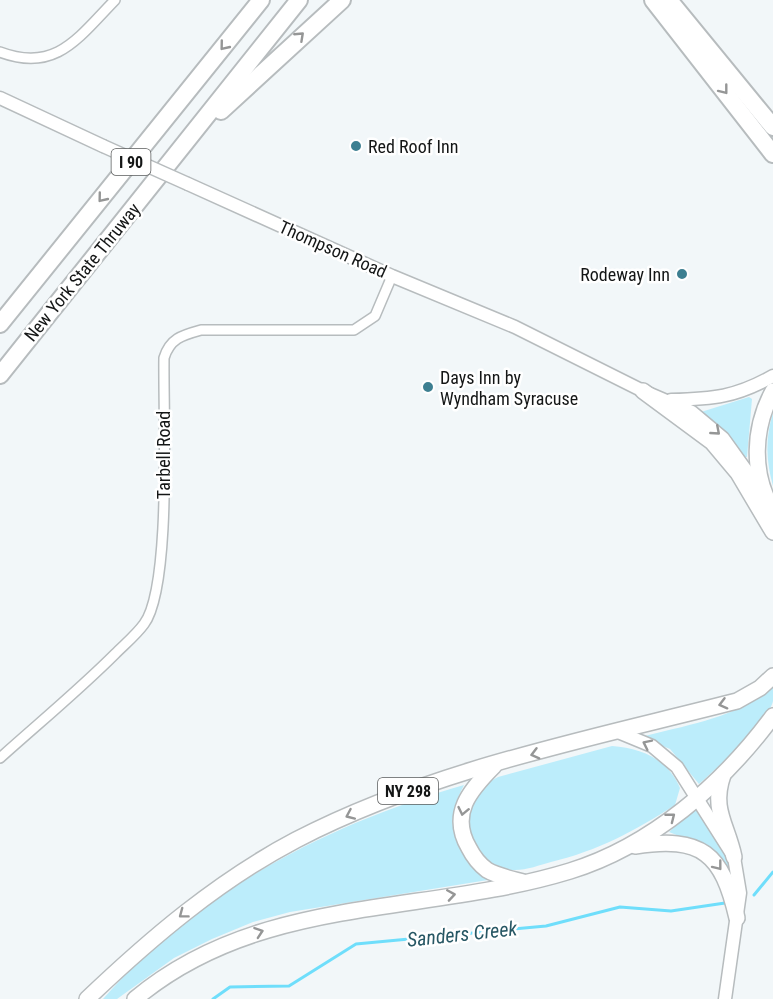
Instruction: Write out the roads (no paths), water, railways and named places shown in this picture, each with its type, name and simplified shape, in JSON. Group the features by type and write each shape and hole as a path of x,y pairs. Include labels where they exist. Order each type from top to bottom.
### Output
{"highway":[{"name":"New York State Thruway","path":"0,324 261,0"},
{"name":"New York State Thruway","path":"0,375 299,0"},
{"path":"181,148 342,0"},
{"path":"646,0 694,40"},
{"path":"653,0 694,40 773,127"},
{"path":"669,0 773,154"},
{"path":"675,0 694,40"}],"main road":[{"path":"643,391 699,431 718,449 738,473 773,532"},
{"path":"773,391 763,412 757,444 763,494 773,510"},
{"name":"NY 298","path":"87,999 154,937 213,892 295,841 413,789 496,764 737,701 760,688 773,675"},
{"path":"135,999 165,975 203,953 276,926 524,882 570,871 626,847 640,840 723,775 773,717"},
{"path":"496,764 471,789 463,804 460,817 463,838 474,858 488,870 524,882"},
{"path":"723,775 717,792 717,804 730,837 734,857"},
{"path":"626,847 657,842 681,843 692,845 711,857 722,869 729,884 737,918"},
{"path":"95,999 121,966"}],"street":[{"path":"0,52 18,59 32,60 53,56 115,0"},
{"name":"Thompson Road","path":"0,98 392,276 515,327 643,391 692,412 723,438 763,494"},
{"name":"Tarbell Road","path":"0,758 104,666 145,623 155,603 162,539 164,358 170,344 177,337 201,330 354,330 375,316 392,276"},
{"name":"Thompson Road","path":"667,400 708,400 735,395 773,376"},
{"path":"618,732 652,746 677,767 734,857 740,893 725,999"}],"waterway":[{"name":"Sanders Creek","path":"754,895 773,872"},
{"name":"Sanders Creek","path":"213,999 230,987 289,986 356,944 546,926 620,907 671,911 725,903"}],"place":[{"name":"Red Roof Inn","path":"356,146"},
{"name":"Rodeway Inn","path":"682,274"},
{"name":"Days Inn by Wyndham Syracuse","path":"428,387"}]}
